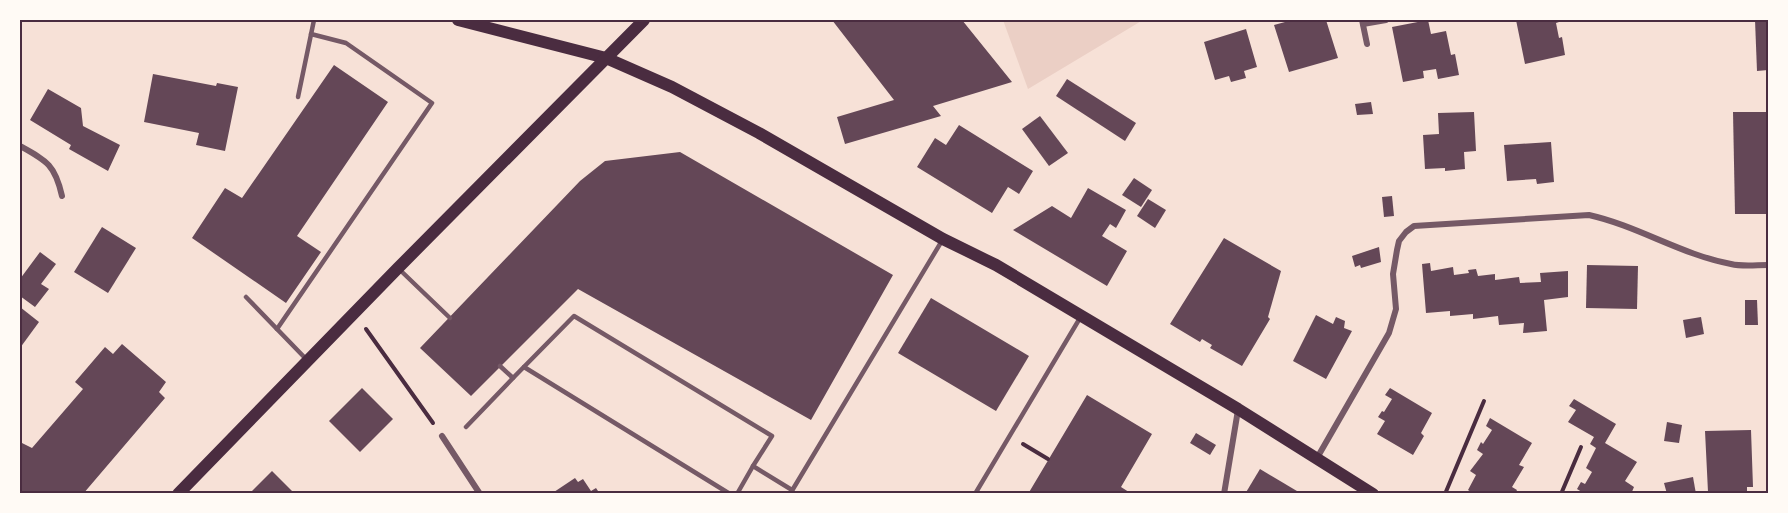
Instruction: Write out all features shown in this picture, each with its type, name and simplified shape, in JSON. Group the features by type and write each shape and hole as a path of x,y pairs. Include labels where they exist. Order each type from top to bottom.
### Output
{"main road":[{"path":"458,20 606,58 651,76 943,239 996,265 1238,409 1373,494"},
{"path":"178,494 644,20"}],"street":[{"path":"1367,44 1362,22 1386,20"},
{"path":"20,146 43,159 57,176 62,196"},
{"path":"1317,459 1389,333 1396,309 1393,274 1397,250 1406,232 1414,226 1590,215 1722,262 1743,266 1768,265"},
{"path":"1224,494 1238,409"},
{"path":"442,436 480,494"}],"lane":[{"path":"297,97 314,20"},
{"path":"277,329 432,103 346,43 311,34"},
{"path":"753,466 791,492 943,239"},
{"path":"398,268 450,318"},
{"path":"246,297 308,361"},
{"path":"975,494 1081,315"},
{"path":"466,427 574,316 772,436 737,494"},
{"path":"500,366 513,378"},
{"path":"524,367 730,494"}],"path":[{"path":"355,314 442,436"},
{"path":"1445,494 1484,401"},
{"path":"1561,494 1581,447"}],"shaded area":[{"path":"1003,20 1143,20 1028,89"}],"building":[{"path":"832,20 962,20 1012,82 933,106 941,116 845,144 837,117 894,100"},
{"path":"1285,20 1326,20 1338,58 1289,72 1274,25 1285,22"},
{"path":"1428,20 1431,34 1446,31 1451,55 1455,54 1459,75 1438,79 1436,69 1423,71 1424,78 1403,82 1392,27"},
{"path":"1516,20 1565,20 1556,23 1559,38 1562,37 1565,55 1525,64"},
{"path":"1755,20 1768,20 1768,70 1757,71"},
{"path":"1246,29 1257,67 1244,71 1246,78 1231,82 1229,76 1215,80 1204,42"},
{"path":"334,65 388,102 297,236 321,252 286,303 192,238 225,188 242,198"},
{"path":"153,74 216,86 217,83 238,87 225,151 196,145 199,133 144,122"},
{"path":"1067,79 1136,123 1125,141 1056,96"},
{"path":"48,89 81,108 83,126 120,145 108,171 69,149 71,145 30,120"},
{"path":"1371,102 1373,114 1357,115 1355,104"},
{"path":"1474,112 1476,151 1464,152 1465,169 1445,171 1445,168 1425,169 1423,135 1439,134 1438,113"},
{"path":"1733,112 1768,112 1768,214 1735,214"},
{"path":"1040,116 1068,153 1049,166 1022,129"},
{"path":"959,125 1033,171 1019,194 1008,187 992,213 917,167 935,138 946,145"},
{"path":"1551,142 1554,182 1537,184 1536,179 1507,181 1504,145"},
{"path":"680,152 893,275 811,420 578,289 471,396 420,348 580,181 605,161"},
{"path":"1134,178 1152,190 1141,207 1122,195"},
{"path":"1088,188 1126,210 1116,228 1110,224 1102,236 1127,251 1107,286 1013,230 1052,206 1071,218"},
{"path":"1392,196 1394,216 1384,217 1382,197"},
{"path":"1148,199 1166,210 1155,228 1137,216"},
{"path":"102,227 136,248 108,293 74,272"},
{"path":"1224,238 1281,271 1268,317 1270,319 1242,366 1210,348 1212,345 1202,339 1200,342 1170,324"},
{"path":"1379,247 1381,262 1361,268 1360,265 1355,267 1352,256"},
{"path":"40,252 56,264 41,284 49,289 35,307 20,296 20,279"},
{"path":"1430,263 1431,271 1453,267 1454,275 1469,273 1468,270 1476,269 1478,276 1495,274 1495,280 1519,277 1520,283 1541,282 1540,273 1568,271 1568,297 1544,300 1547,331 1523,333 1524,323 1499,325 1498,316 1473,319 1473,314 1450,316 1450,311 1426,313 1422,264"},
{"path":"1587,265 1638,266 1637,309 1586,308"},
{"path":"931,298 1029,356 996,411 898,353"},
{"path":"1745,300 1757,300 1758,325 1745,325"},
{"path":"20,307 39,322 20,348"},
{"path":"1316,315 1333,324 1336,317 1345,321 1344,328 1352,331 1326,379 1293,361"},
{"path":"1701,317 1704,334 1686,338 1683,320"},
{"path":"122,344 166,382 159,392 165,398 83,494 20,494 20,442 32,448 83,389 75,382 105,347 113,354"},
{"path":"362,388 393,419 360,452 329,421"},
{"path":"1390,388 1432,413 1421,433 1424,436 1413,455 1377,434 1385,421 1378,417 1392,399 1385,395"},
{"path":"1087,395 1152,434 1121,487 1132,494 1028,494"},
{"path":"1574,399 1616,424 1605,443 1637,462 1625,481 1634,487 1631,494 1585,494 1577,489 1581,482 1585,484 1592,472 1586,468 1596,448 1590,444 1594,437 1568,422 1576,410 1569,406"},
{"path":"1490,418 1532,443 1519,465 1524,467 1512,487 1517,490 1515,494 1474,494 1468,490 1476,475 1470,471 1483,454 1477,450 1492,430 1486,426"},
{"path":"1667,422 1682,425 1679,443 1664,441"},
{"path":"1751,430 1753,487 1747,487 1747,491 1708,492 1705,431"},
{"path":"1196,433 1216,445 1210,455 1190,443"},
{"path":"1260,469 1302,494 1245,494"},
{"path":"272,471 295,494 249,494"},
{"path":"1693,477 1696,494 1667,494 1664,483"},
{"path":"575,478 578,482 583,479 591,491 596,488 600,494 551,494"}]}
